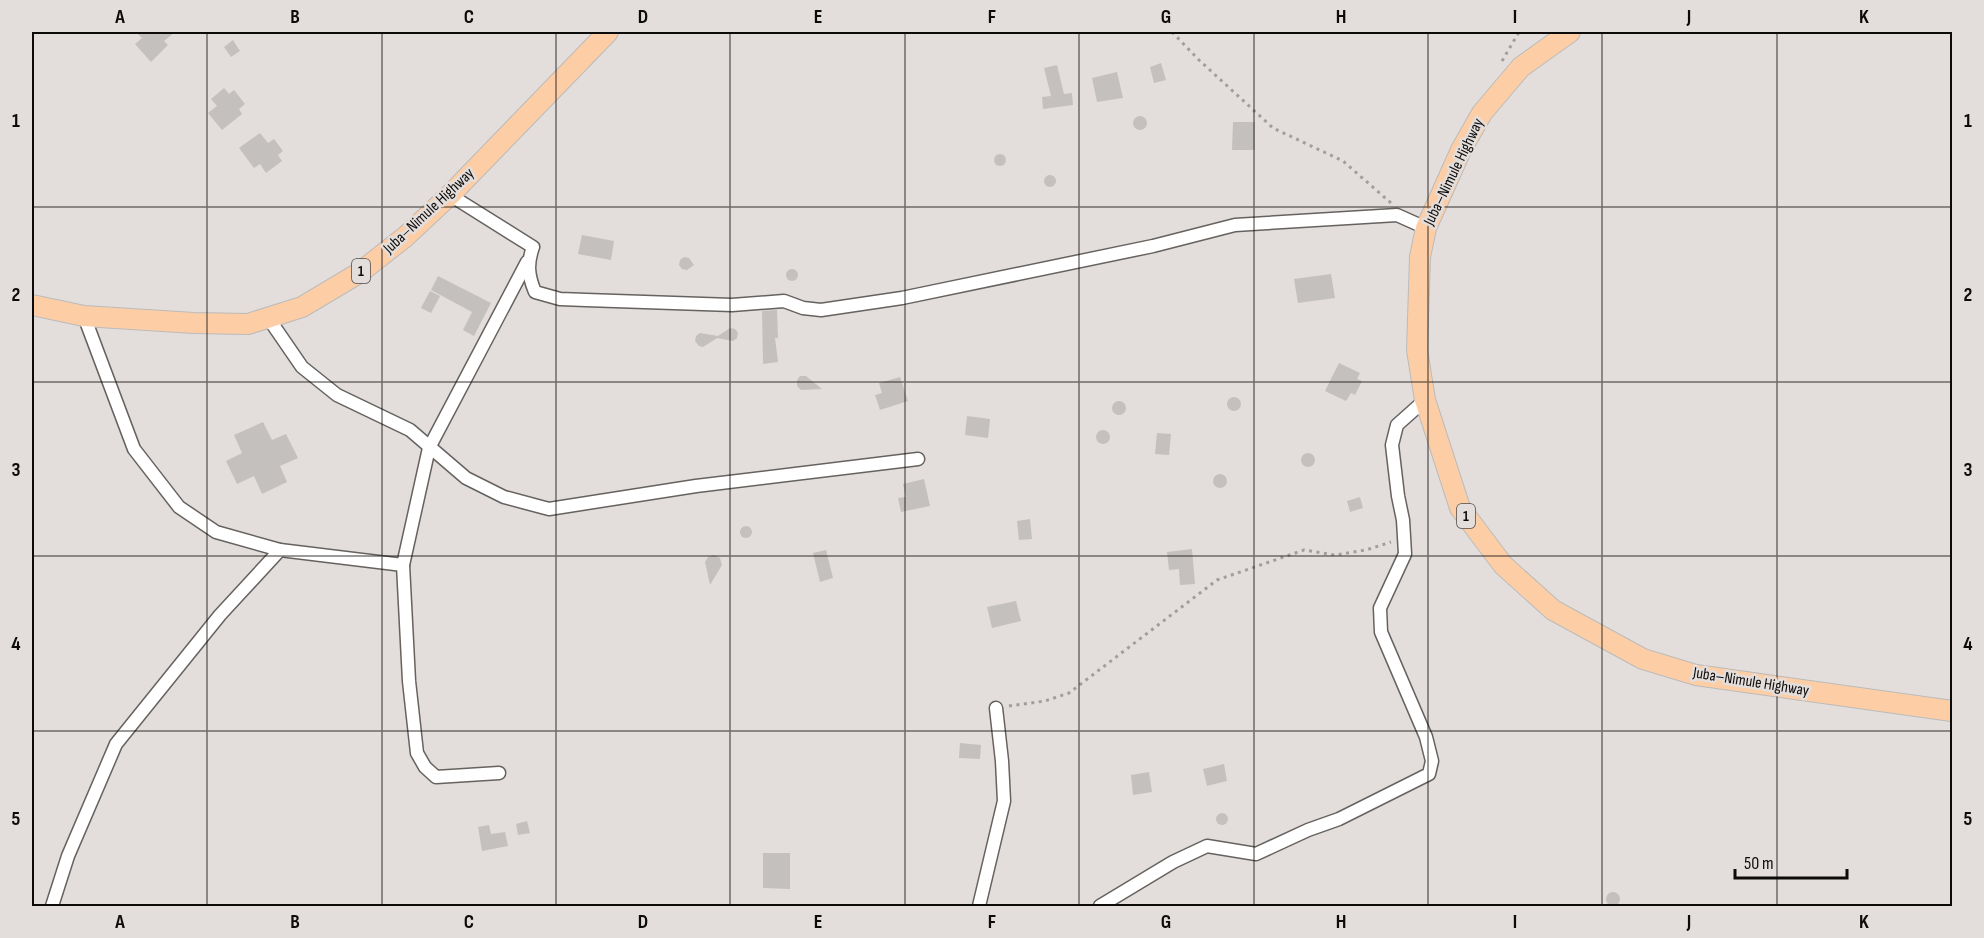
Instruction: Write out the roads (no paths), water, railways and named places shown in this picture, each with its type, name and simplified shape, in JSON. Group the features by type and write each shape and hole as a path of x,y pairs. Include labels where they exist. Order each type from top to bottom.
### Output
{"main road":[{"name":"Juba–Nimule Highway","path":"32,305 84,316 226,324 248,324 302,307 359,273 405,237 450,195 608,32"},
{"name":"Juba–Nimule Highway","path":"1570,32 1521,67 1482,113 1461,150 1426,228 1420,257 1417,351 1425,400 1460,508 1503,565 1553,610 1643,659 1696,675 1953,711"}],"street":[{"path":"450,195 533,247 528,261 429,448 403,565 409,681 417,753 425,767 436,777 499,773"},
{"path":"528,261 529,277 534,292 560,299 732,305 784,301 802,308 821,310 914,296 1153,246 1235,225 1397,215 1426,228"},
{"path":"84,316 134,449 179,507 216,532 279,550 403,565"},
{"path":"269,319 302,368 337,394 410,430 466,478 504,497 549,509 696,486 918,459"},
{"path":"1100,906 1173,862 1207,846 1256,854 1308,830 1339,819 1429,774 1432,761 1426,737 1381,632 1380,608 1406,554 1392,446 1397,425 1425,400"},
{"path":"52,906 68,855 116,744 220,615 279,550"},
{"path":"979,906 1004,801 996,708"}]}
